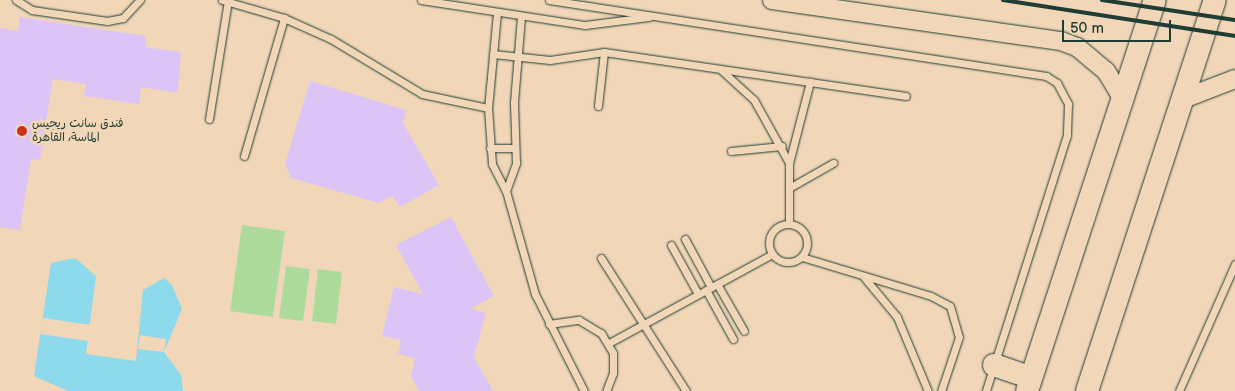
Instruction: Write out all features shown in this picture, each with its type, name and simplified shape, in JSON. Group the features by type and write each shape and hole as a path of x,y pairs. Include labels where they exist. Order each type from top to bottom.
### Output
{"main road":[{"path":"994,365 1029,384 1155,0"},
{"path":"1087,391 1215,0"}],"street":[{"path":"772,0 1061,40 1106,71 1123,99"},
{"path":"1183,99 1235,78"}],"lane":[{"path":"16,0 32,10 107,21 123,18 140,0"},
{"path":"420,0 497,13 608,26 652,16"},
{"path":"549,0 1046,76 1057,83 1068,104 1068,135 986,391"},
{"path":"209,119 225,1 284,18 331,39 422,94 488,108"},
{"path":"497,13 488,108 490,148 506,191 524,263 549,324 584,391"},
{"path":"506,191 516,163 517,57 521,16"},
{"path":"244,156 284,18"},
{"path":"493,54 550,60 604,52 906,96"},
{"path":"598,106 604,52"},
{"path":"719,69 754,100 782,146 789,163"},
{"path":"789,224 789,163 810,82"},
{"path":"731,151 782,146"},
{"path":"490,148 515,148"},
{"path":"789,188 833,163"},
{"path":"772,254 772,232 789,224 801,229 807,240 802,257"},
{"path":"685,239 711,287 733,339"},
{"path":"671,245 698,294"},
{"path":"772,254 784,262 802,257 936,298 950,306 959,337 941,391"},
{"path":"609,343 772,254"},
{"path":"601,258 686,391"},
{"path":"1179,391 1235,264"},
{"path":"863,276 906,333 928,391"},
{"path":"711,287 744,331"},
{"path":"549,324 579,320 609,343 613,373 606,391"}],"green space":[{"path":"242,225 285,231 273,317 230,311"},
{"path":"286,266 310,269 303,321 279,318"},
{"path":"318,269 342,272 336,324 312,321"}],"water":[{"path":"75,258 96,276 86,354 136,361 143,290 164,278 172,285 182,309 164,352 181,375 183,391 68,391 34,376 51,263"}],"pier":[{"path":"43,318 91,325 88,341 40,334"},
{"path":"140,335 166,339 164,352 138,349"}],"building":[{"name":"فندق سانت ريجيس الماسة، القاهرة","path":"20,17 146,36 145,47 181,52 178,93 141,87 139,104 84,96 86,84 53,79 40,160 31,159 20,230 0,227 0,28 18,31"},
{"path":"310,81 406,110 403,123 439,185 400,207 392,196 379,203 291,178 285,164"},
{"path":"451,217 494,296 470,309 486,313 474,357 493,391 419,391 411,376 415,358 398,354 401,340 382,336 394,287 423,294 396,245"}],"railway":[{"path":"1003,0 1235,36"},
{"path":"1102,0 1235,20"}],"place":[{"name":"فندق سانت ريجيس الماسة، القاهرة","path":"22,131"}]}
